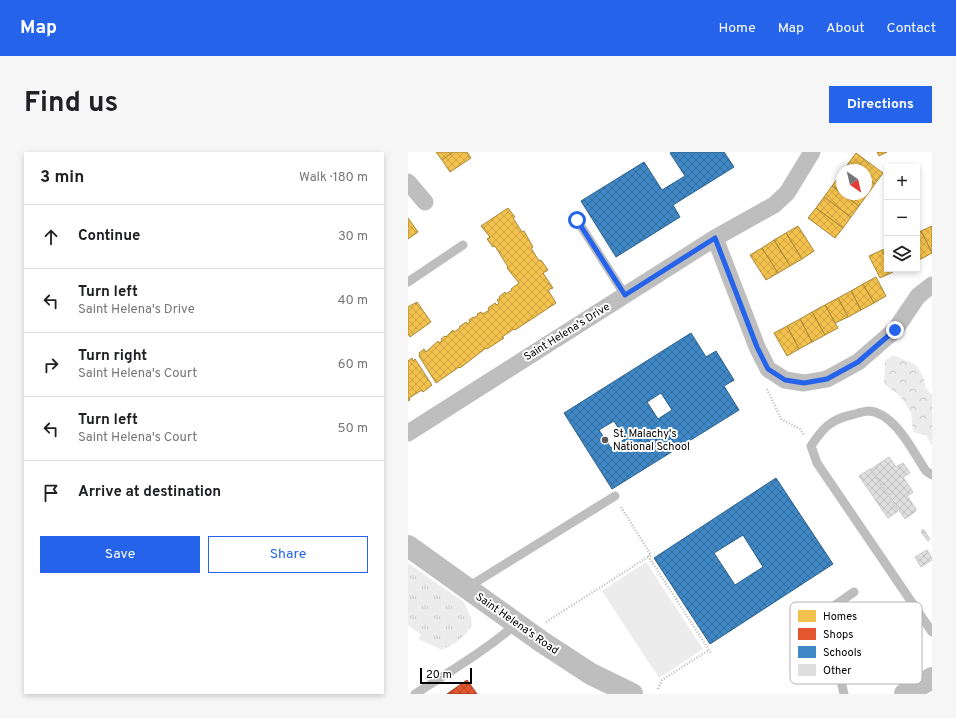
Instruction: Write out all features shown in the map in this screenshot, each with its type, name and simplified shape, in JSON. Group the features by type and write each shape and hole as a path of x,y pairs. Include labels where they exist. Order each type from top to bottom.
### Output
{"street":[{"name":"Saint Helena's Drive","path":"408,433 715,238 774,205 787,193 812,152"},
{"path":"408,182 424,202"},
{"path":"715,238 757,347 768,369 785,380 804,383 827,379 858,362 895,330 918,296 932,285"},
{"name":"Saint Helena's Road","path":"408,546 522,628 591,674 632,694"},
{"path":"922,684 932,678"},
{"path":"905,694 922,684"}],"lane":[{"path":"577,220 625,295"},
{"path":"408,282 464,244"},
{"path":"911,602 816,463 812,446 822,429 840,417 868,411 886,417 897,428 926,471 932,475"},
{"path":"466,588 615,496"},
{"path":"840,602 854,592"},
{"path":"922,617 932,632"},
{"path":"415,694 502,636 522,628"},
{"path":"842,684 844,694"}],"path":[{"path":"765,362 759,370 780,418 800,429 812,446"},
{"path":"522,628 651,555 615,496"},
{"path":"648,556 710,652 662,680 658,689"}],"green space":[{"path":"893,355 916,365 923,376 926,388 932,395 932,445 926,435 913,432 911,412 900,396 884,384 885,361"},
{"path":"646,562 703,649 659,678 602,591"},
{"path":"408,563 464,602 471,618 472,625 466,634 455,643 442,650 418,639 421,635 408,625"}],"building: Homes":[{"path":"436,152 453,152 442,160"},
{"path":"453,152 467,152 471,158 450,172 442,160"},
{"path":"877,152 887,152 879,156"},
{"path":"856,153 871,164 848,164"},
{"path":"872,165 883,173 875,184 872,182"},
{"path":"836,180 836,189 832,186"},
{"path":"832,186 836,189 836,200 851,200 859,206 851,217 824,197"},
{"path":"824,197 851,217 843,228 816,208"},
{"path":"851,200 863,200 859,206"},
{"path":"508,208 515,217 513,218 522,232 524,231 533,247 531,248 539,261 541,260 548,270 543,273 553,288 548,290 556,303 502,337 504,338 487,349 486,348 460,368 459,367 436,383 419,356 419,353 424,349 426,352 438,341 439,343 442,341 441,339 445,336 446,337 453,330 454,332 466,322 467,324 470,322 469,320 478,315 477,314 481,312 483,314 495,303 497,305 499,303 497,300 500,298 499,297 505,292 506,294 512,290 511,289 519,283 507,268 508,267 495,246 493,247 487,239 490,237 481,226"},
{"path":"816,208 843,228 835,238 808,218"},
{"path":"408,218 418,232 408,239"},
{"path":"798,226 814,251 802,259 786,233"},
{"path":"932,226 932,253 921,231"},
{"path":"920,232 932,253 920,259 920,236"},
{"path":"786,233 802,259 790,266 774,240"},
{"path":"774,240 790,266 778,273 762,248"},
{"path":"762,248 778,273 766,280 750,255"},
{"path":"882,250 884,254 884,272 893,272 880,278 869,256"},
{"path":"876,277 886,296 874,303 863,284"},
{"path":"863,284 874,303 861,310 851,291"},
{"path":"851,291 861,310 848,317 838,298"},
{"path":"838,298 848,317 835,323 825,305"},
{"path":"417,302 431,322 410,337 408,334 408,307"},
{"path":"825,305 838,328 825,335 812,312"},
{"path":"812,312 825,335 812,342 800,319"},
{"path":"800,319 812,342 799,349 787,326"},
{"path":"787,326 799,349 787,356 774,333"},
{"path":"412,358 413,361 415,359 432,385 423,392 422,390 409,398 410,400 408,401 408,361"}],"building: Shops":[{"path":"467,680 477,694 447,694"}],"building: Schools":[{"path":"724,152 734,167 673,205 680,217 616,257 581,201 644,162 662,190 685,176 670,153"},
{"path":"691,333 706,357 716,351 734,380 724,386 739,410 612,489 564,413","holes":["661,393 672,410 658,419 647,402","614,421 625,439 611,448 599,430"]},
{"path":"776,478 833,564 710,644 654,558","holes":["743,535 763,567 735,585 714,553"]}],"building: Other":[{"path":"889,457 896,467 903,463 910,473 903,477 913,492 907,496 916,511 905,519 871,469"},
{"path":"870,469 898,511 888,518 859,476"},
{"path":"923,529 930,539 928,541 921,532"},
{"path":"927,550 932,560 921,567 915,557"}],"place":[{"name":"St. Malachy's National School","path":"605,440"}],"route":[{"path":"577,220 625,295 715,238 757,347 768,369 785,380 804,383 827,379 858,362 895,330"}]}
